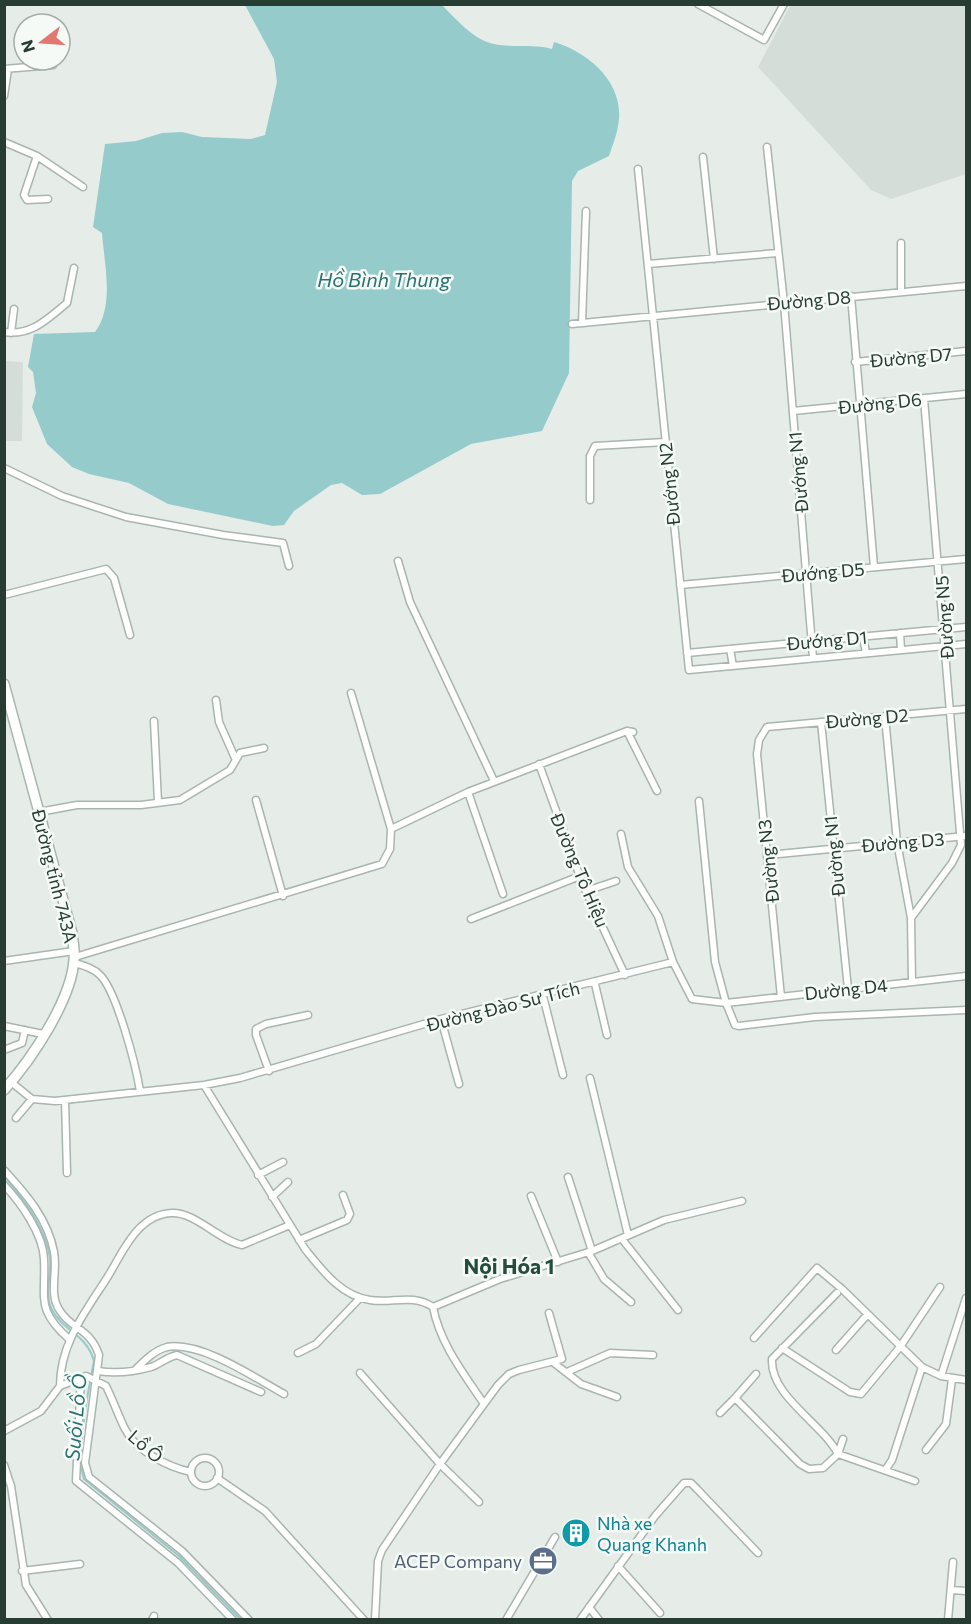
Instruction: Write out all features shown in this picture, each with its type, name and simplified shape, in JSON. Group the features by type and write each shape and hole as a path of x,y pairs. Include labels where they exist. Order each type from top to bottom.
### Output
{"main road":[{"name":"Đường tỉnh 743A","path":"4,684 72,933 74,957 62,999 43,1034 4,1090"}],"street":[{"path":"698,4 764,40 784,4"},
{"path":"4,96 6,69"},
{"path":"4,142 37,156 83,187"},
{"name":"Đướng N1","path":"767,147 784,303 812,641"},
{"path":"37,156 24,195 27,200 48,199"},
{"path":"703,157 714,259"},
{"name":"Đướng N2","path":"638,170 688,670"},
{"path":"582,323 586,211"},
{"path":"901,243 901,292"},
{"path":"648,264 778,253"},
{"path":"14,309 8,332 35,329 67,303 74,268"},
{"name":"Đường D8","path":"572,324 966,286"},
{"path":"851,297 874,567"},
{"name":"Đường D7","path":"855,362 966,351"},
{"name":"Đường D6","path":"793,411 966,394"},
{"name":"Đường N5","path":"924,399 964,836"},
{"path":"590,500 590,456 595,446 665,442"},
{"path":"4,468 62,496 126,517 223,535 284,543 289,566"},
{"name":"Đướng D5","path":"680,585 966,559"},
{"path":"398,561 410,602 494,781"},
{"path":"4,595 106,569 114,578 130,635"},
{"name":"Đướng D1","path":"687,653 966,627"},
{"path":"900,633 901,650"},
{"path":"864,637 866,653"},
{"path":"812,641 813,658"},
{"name":"Đướng D1","path":"688,670 966,644"},
{"path":"730,649 733,666"},
{"path":"4,961 74,957 283,896 382,864 390,849 391,829 351,693"},
{"path":"216,700 219,722 235,758"},
{"name":"Đường D2","path":"767,727 966,709"},
{"path":"885,717 897,842 911,918 912,982"},
{"path":"154,721 158,802"},
{"name":"Đường N1","path":"821,722 848,989"},
{"name":"Đường N3","path":"767,727 759,740 757,754 781,997"},
{"path":"391,829 494,781 630,732 657,791"},
{"path":"39,812 77,805 180,800 194,794 230,770 235,758 245,750 264,748"},
{"name":"Đường Tô Hiệu","path":"539,764 586,891 625,975"},
{"path":"468,792 503,894"},
{"path":"256,800 283,896"},
{"path":"699,801 715,962 726,1003 735,1024 743,1026 815,1017 966,1010"},
{"path":"621,834 628,867 658,916 673,962 692,999 726,1003"},
{"path":"911,918 959,852 964,836"},
{"name":"Đường D3","path":"768,855 964,836"},
{"path":"471,919 580,876"},
{"path":"586,891 616,880"},
{"path":"74,957 95,971 104,981 131,1052 140,1091"},
{"name":"Đường Đào Sư Tích","path":"32,1099 65,1100 204,1085 269,1071 441,1019 595,984 673,962"},
{"name":"Dường D4","path":"726,1003 966,976"},
{"path":"595,984 607,1035"},
{"path":"543,996 562,1075"},
{"path":"269,1071 258,1043 256,1029 266,1024 308,1015"},
{"path":"441,1019 459,1084"},
{"path":"4,1026 43,1034"},
{"path":"4,1050 22,1043 25,1030"},
{"path":"590,1078 625,1237 678,1310"},
{"path":"11,1082 32,1099 15,1118"},
{"path":"204,1085 299,1240 325,1273 341,1288 360,1298 377,1301 416,1299 433,1307 500,1279 590,1251 664,1220 742,1201"},
{"path":"65,1100 67,1173"},
{"path":"258,1175 283,1162"},
{"path":"4,1170 28,1194 48,1234 54,1252 47,1283 45,1308 51,1320 73,1333 94,1340 99,1355 98,1371 89,1378 60,1386"},
{"path":"568,1177 590,1251 604,1279 631,1302"},
{"path":"272,1197 288,1182"},
{"path":"4,1185 16,1198 35,1234 44,1258 47,1283 60,1312 73,1333"},
{"path":"299,1240 347,1220 350,1214 343,1195"},
{"path":"531,1196 558,1262"},
{"path":"4,1431 41,1411 60,1386 60,1370 73,1333 131,1237 161,1216 175,1213 242,1245 290,1225"},
{"path":"754,1338 817,1268 922,1367 941,1376 966,1380"},
{"path":"782,1348 843,1388 858,1394 870,1385 900,1347 940,1287"},
{"path":"837,1293 772,1359 771,1372 779,1387 832,1442 838,1454 863,1465 886,1469 915,1481"},
{"path":"298,1353 316,1344 360,1298"},
{"path":"941,1376 966,1298"},
{"path":"433,1307 436,1321 452,1356 484,1404"},
{"path":"375,1620 378,1561 382,1550 440,1464 509,1374 554,1363 563,1356 549,1313"},
{"path":"836,1350 867,1315"},
{"path":"136,1369 148,1357 164,1348 196,1349 284,1394"},
{"path":"567,1372 610,1353 653,1355"},
{"path":"98,1371 112,1374 152,1366 177,1355 261,1392"},
{"path":"554,1363 588,1387 617,1396"},
{"path":"886,1469 892,1460 922,1367"},
{"path":"360,1373 440,1464 479,1502"},
{"path":"720,1413 756,1374"},
{"path":"89,1378 76,1481 178,1563 233,1620"},
{"path":"89,1378 86,1463 89,1477 182,1551 249,1620"},
{"name":"Lồ Ô","path":"89,1378 106,1386 126,1432 135,1441 172,1468 191,1472 195,1482 203,1486 212,1483 217,1478"},
{"path":"926,1450 946,1424 952,1378"},
{"path":"735,1398 760,1425 809,1469 823,1468 838,1454 843,1439"},
{"path":"191,1472 195,1461 208,1458 218,1467 217,1478 264,1511 364,1620"},
{"path":"4,1465 12,1486 22,1571 26,1585 48,1620"},
{"path":"580,1620 677,1487 684,1483 690,1483 697,1489 759,1553"},
{"path":"506,1620 555,1537"},
{"path":"948,1620 953,1562"},
{"path":"22,1571 80,1564"},
{"path":"618,1566 660,1613"},
{"path":"951,1590 966,1591"},
{"path":"589,1608 599,1620"}],"shaded area":[{"path":"791,4 966,5 966,174 891,199 871,190 758,67"},
{"path":"5,361 23,362 22,441 5,441"}],"water":[{"name":"Hồ Bình Thung","path":"245,5 442,5 470,32 490,43 552,49 554,42 590,60 608,80 615,92 619,119 609,156 578,171 572,181 569,373 542,431 471,444 380,494 362,495 342,483 331,485 294,511 284,525 273,526 168,504 129,483 89,474 72,467 47,444 32,407 36,393 33,372 28,367 34,334 95,332 101,322 107,297 106,271 102,233 93,227 105,144 136,141 162,133 182,132 202,137 251,139 265,135 277,82 274,59"}],"waterway":[{"name":"Suối Lồ Ồ","path":"4,1176 32,1214 47,1246 50,1257 48,1295 51,1308 61,1322 85,1344 94,1361 82,1439 84,1479 179,1556 241,1620"}],"place":[{"name":"Nhà xe Quang Khanh","path":"576,1533"},
{"name":"ACEP Company","path":"543,1561"}],"district":[{"name":"Nội Hóa 1","path":"509,1265"}]}
